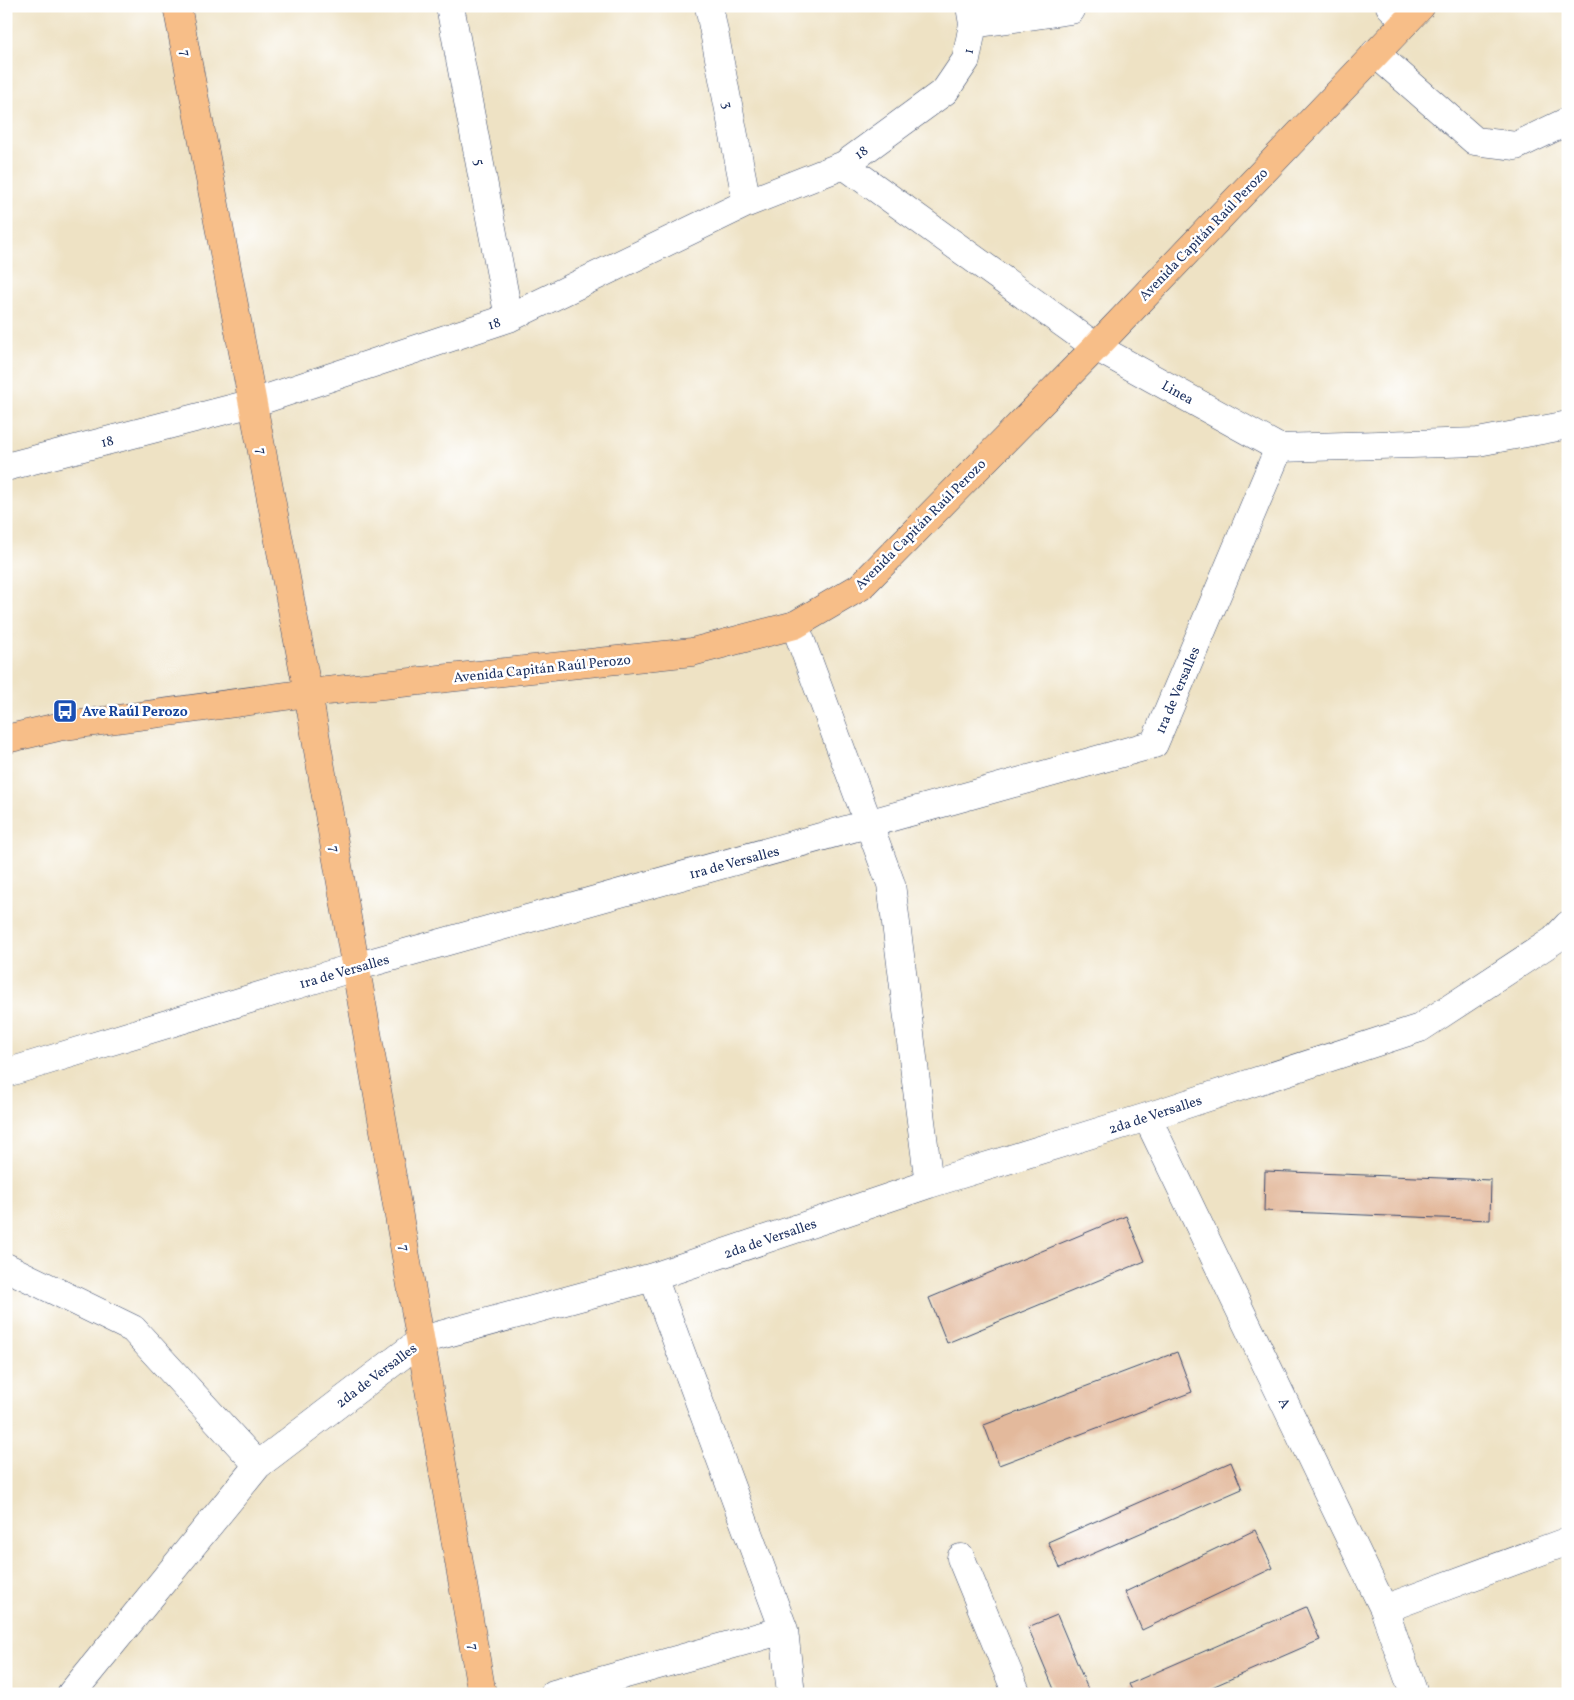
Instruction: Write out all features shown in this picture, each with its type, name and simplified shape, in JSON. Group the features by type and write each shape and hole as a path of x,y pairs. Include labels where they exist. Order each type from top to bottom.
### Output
{"main road":[{"name":"7","path":"177,6 308,693 422,1340 482,1694"},
{"name":"Avenida Capitán Raúl Perozo","path":"6,739 58,727 308,693 692,652 795,625 860,587 1096,347 1375,53 1405,11"}],"street":[{"name":"5","path":"450,6 509,318"},
{"name":"3","path":"709,6 746,203"},
{"path":"972,15 1071,10"},
{"name":"1","path":"945,91 966,60 972,15"},
{"path":"1375,53 1475,141 1516,146 1568,121"},
{"name":"18","path":"6,467 254,403 509,318 746,203 844,164 945,91"},
{"name":"Linea","path":"844,164 1096,347 1279,448"},
{"path":"1279,448 1478,442 1568,425"},
{"name":"1ra de Versalles","path":"6,1073 356,967 1154,744 1279,448"},
{"path":"795,625 891,884 929,1184"},
{"name":"2da de Versalles","path":"71,1694 258,1466 422,1340 654,1278 929,1184 1147,1117 1420,1028 1554,940 1568,925"},
{"name":"A","path":"1147,1117 1384,1609 1414,1694"},
{"path":"6,1267 133,1330 258,1466"},
{"path":"654,1278 784,1630 791,1694"},
{"path":"1384,1609 1568,1541"},
{"path":"961,1558 1017,1694"},
{"path":"554,1694 784,1630"}],"building":[{"path":"1265,1171 1491,1180 1490,1220 1264,1211"},
{"path":"1126,1216 1145,1261 947,1343 929,1298"},
{"path":"1177,1352 1192,1392 999,1465 984,1425"},
{"path":"1231,1462 1242,1489 1060,1568 1048,1542"},
{"path":"1255,1530 1273,1568 1142,1630 1125,1592"},
{"path":"1306,1607 1320,1640 1196,1694 1134,1694 1129,1684"},
{"path":"1057,1615 1090,1694 1056,1694 1028,1627"}],"place":[{"name":"Ave Raúl Perozo","path":"65,711"}]}
